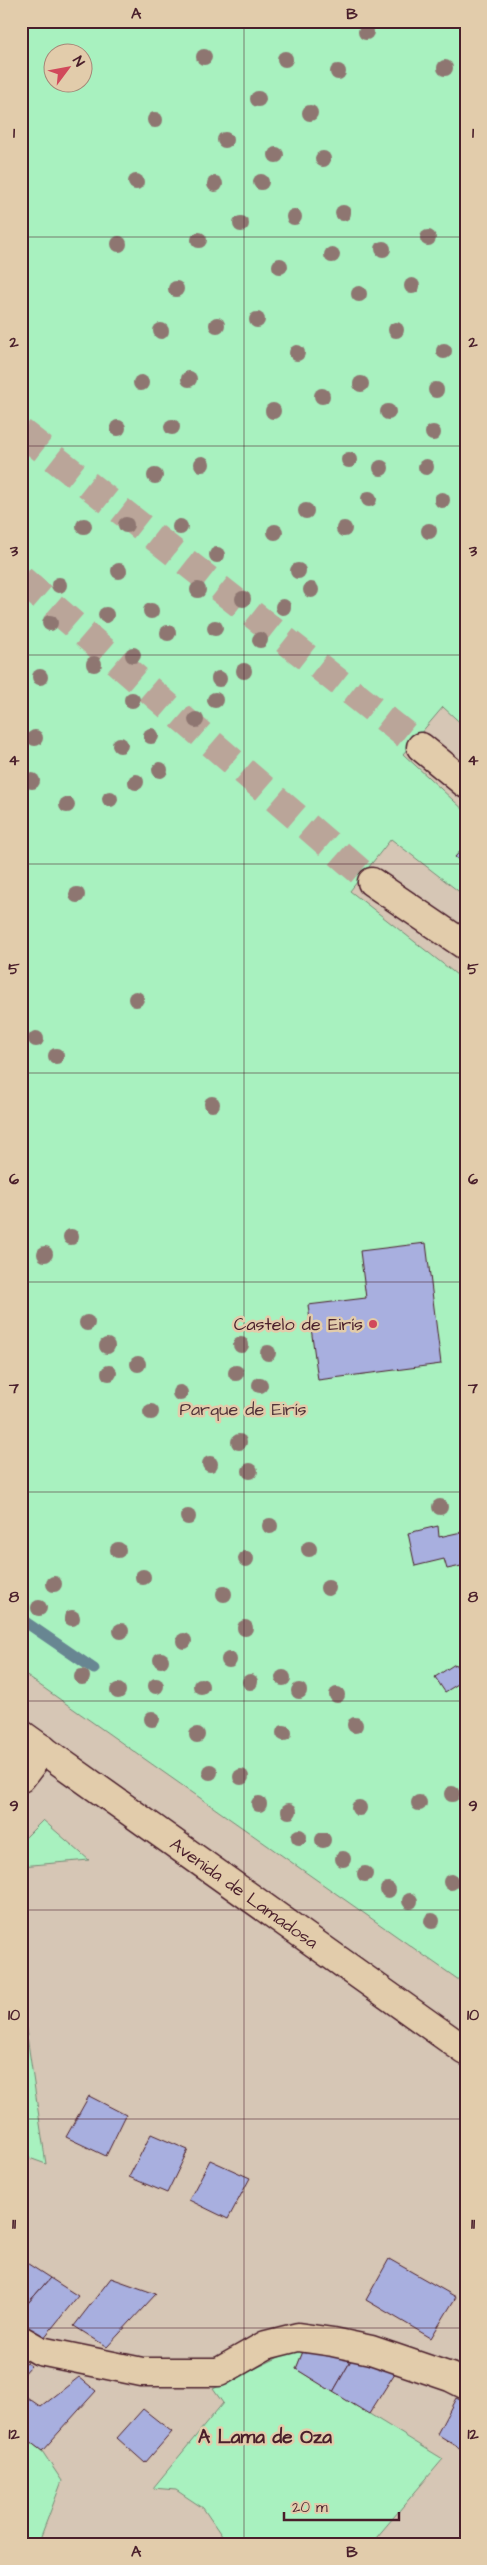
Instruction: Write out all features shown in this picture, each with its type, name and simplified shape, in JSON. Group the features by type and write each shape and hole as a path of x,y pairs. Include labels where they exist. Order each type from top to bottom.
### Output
{"street":[{"path":"421,747 466,784"},
{"path":"372,882 466,946"},
{"name":"Avenida de Lamadosa","path":"21,1734 466,2051"},
{"path":"21,1778 43,1750"},
{"path":"21,2340 40,2351 142,2372 219,2372 266,2345 298,2337 371,2350 450,2376 466,2385"}],"green space":[{"name":"Parque de Eirís","path":"21,21 466,21 466,728 443,707 403,754 466,812 466,897 391,839 350,891 466,982 466,1985 21,1672"},
{"path":"43,1820 89,1860 21,1866 21,1842"},
{"path":"21,1996 46,2164 21,2155"},
{"path":"306,2344 296,2369 443,2459 371,2544 217,2544 222,2536 203,2508 176,2490 153,2488 223,2403 213,2389"},
{"path":"21,2435 42,2451 62,2481 38,2544 21,2544"}],"building":[{"path":"466,845 466,866 455,857"},
{"name":"Castelo de Eirís","path":"426,1243 441,1364 318,1380 308,1305 366,1298 360,1251"},
{"path":"438,1526 439,1537 466,1531 466,1565 447,1569 444,1559 415,1566 408,1533"},
{"path":"455,1664 466,1680 466,1695 458,1684 445,1692 435,1677"},
{"path":"89,2096 126,2115 106,2156 66,2137"},
{"path":"151,2134 188,2150 167,2193 129,2177"},
{"path":"210,2160 250,2178 228,2219 189,2200"},
{"path":"389,2259 456,2297 431,2338 366,2300"},
{"path":"21,2261 50,2278 21,2311"},
{"path":"50,2278 78,2296 43,2339 21,2325 21,2311"},
{"path":"111,2278 156,2294 107,2347 74,2326"},
{"path":"306,2344 354,2355 333,2392 296,2369"},
{"path":"354,2355 395,2373 369,2414 333,2392"},
{"path":"21,2360 31,2366 21,2377"},
{"path":"79,2377 96,2391 42,2451 21,2435 21,2393 41,2407"},
{"path":"456,2398 466,2403 466,2452 437,2434"},
{"path":"143,2409 172,2432 145,2463 117,2438"}],"waterway":[{"path":"21,1619 94,1669"}],"tunnel":[{"path":"21,432 421,747"},
{"path":"21,579 372,882"}],"place":[{"name":"Castelo de Eirís","path":"373,1324"}],"district":[{"name":"A Lama de Oza","path":"265,2436"}]}
